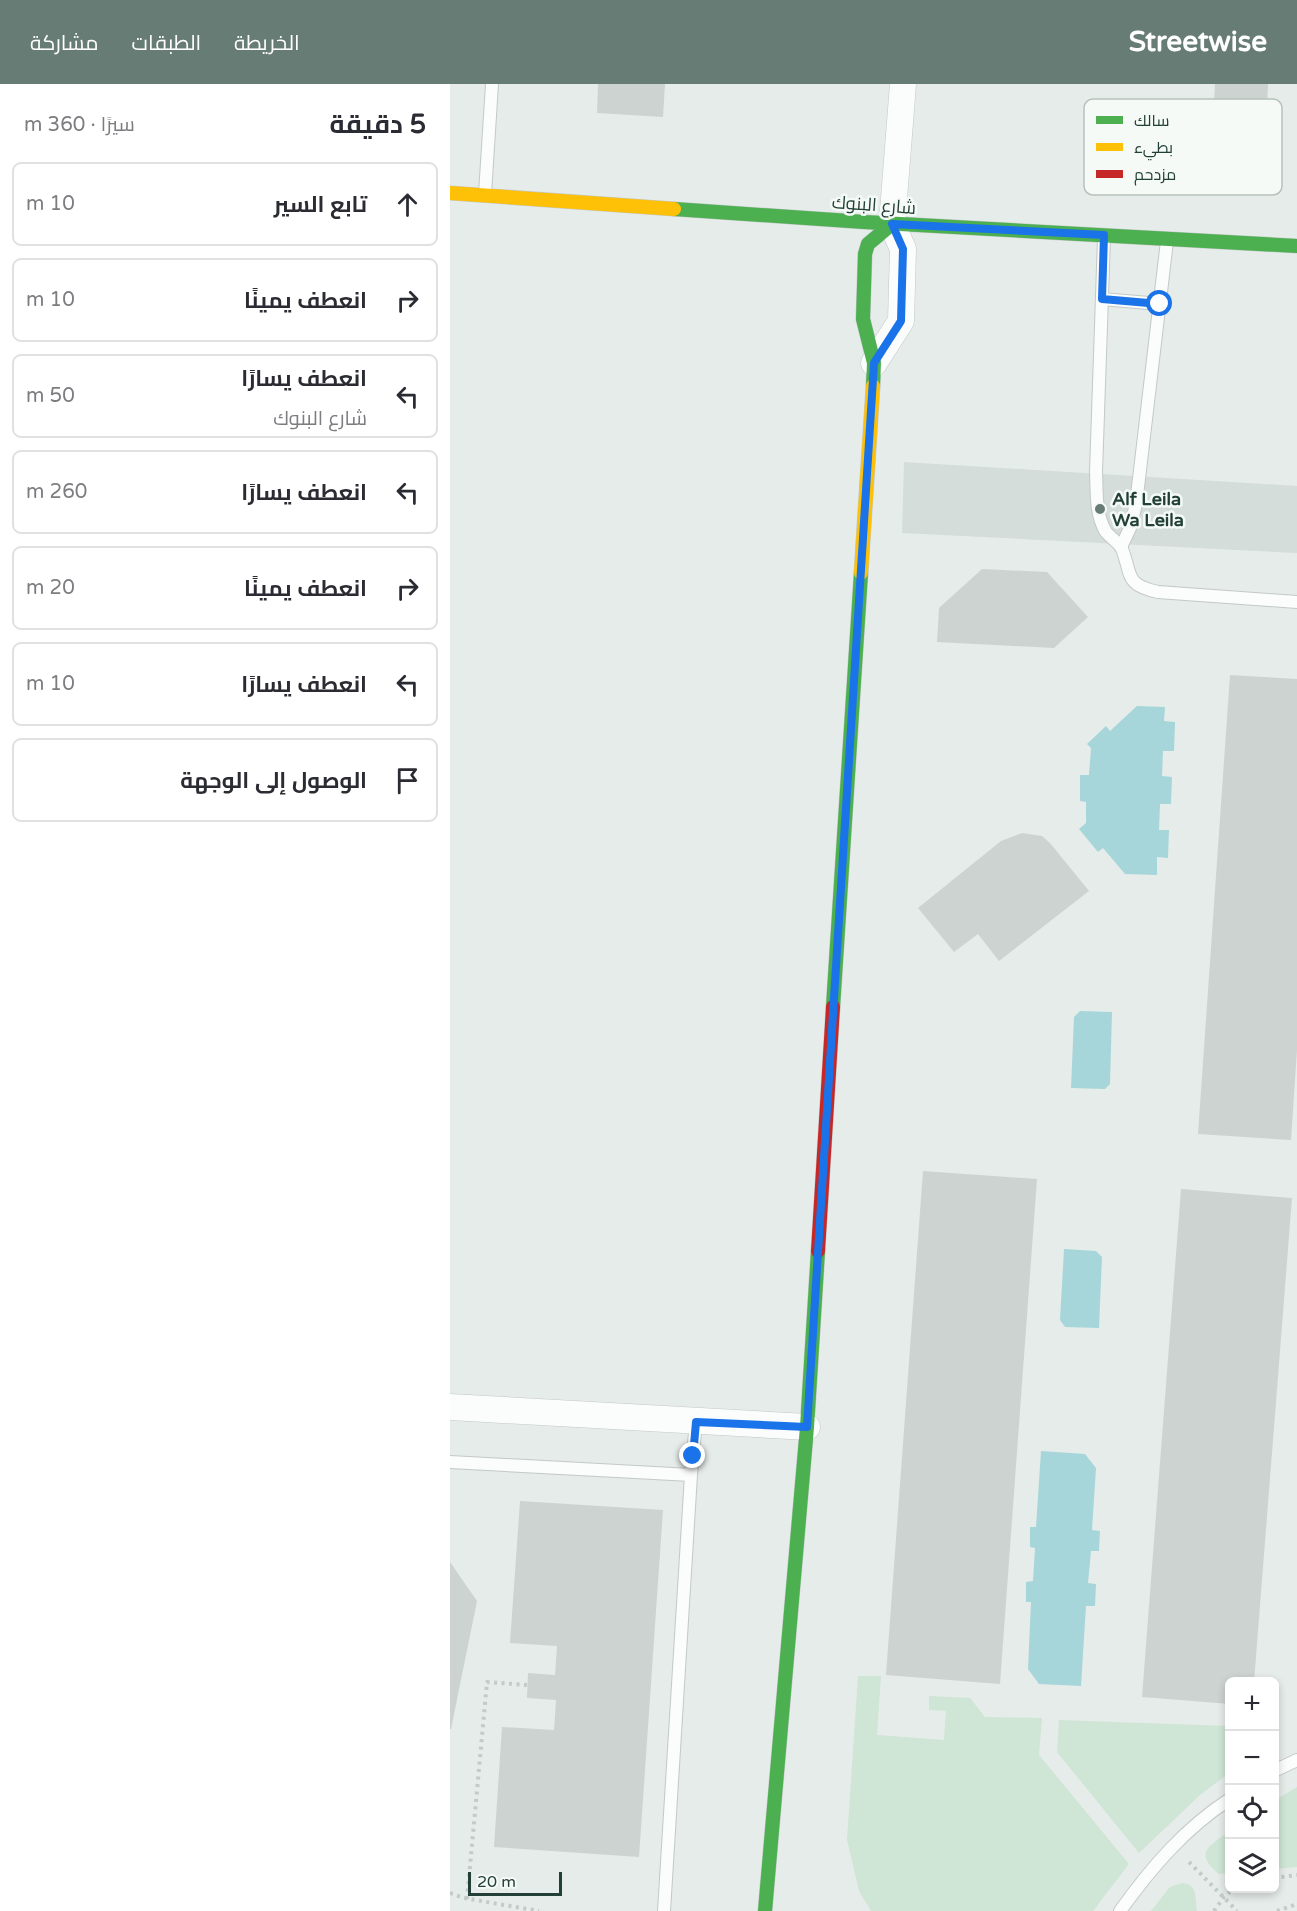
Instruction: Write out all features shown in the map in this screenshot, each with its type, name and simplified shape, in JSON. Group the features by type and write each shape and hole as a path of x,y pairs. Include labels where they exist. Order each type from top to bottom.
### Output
{"street":[{"path":"874,363 901,321 903,249 892,224 903,84"},
{"name":"شارع البنوك","path":"450,193 892,224 1297,246"},
{"path":"765,1911 807,1427 874,363 863,319 865,249 892,224"},
{"path":"450,1407 807,1427"}],"lane":[{"path":"485,195 492,84"},
{"path":"1104,235 1096,472 1098,504 1105,530 1121,548 1128,573 1135,583 1146,590 1297,602"},
{"path":"1121,548 1137,504 1167,239"},
{"path":"1102,299 1160,304"},
{"path":"664,1911 696,1422"},
{"path":"450,1462 691,1475"},
{"path":"1279,1769 1297,1760"},
{"path":"1120,1911 1167,1851 1225,1802"}],"path":[{"path":"467,1899 487,1682 527,1685"},
{"path":"1194,1867 1237,1911"},
{"path":"1279,1877 1297,1875"},
{"path":"450,1893 467,1899 539,1911"},
{"path":"1214,1911 1228,1893"},
{"path":"1277,1911 1297,1904"}],"shaded area":[{"name":"Alf Leila Wa Leila","path":"904,462 1297,486 1297,553 902,533"}],"green space":[{"path":"858,1676 881,1676 877,1735 944,1740 946,1711 929,1710 929,1696 970,1698 985,1717 1042,1718 1039,1755 1129,1864 1093,1911 871,1911 859,1891 847,1840"},
{"path":"1059,1720 1225,1726 1225,1776 1200,1795 1139,1853 1057,1752"},
{"path":"1297,1787 1297,1867 1279,1869 1279,1798"},
{"path":"1225,1834 1225,1873 1219,1874 1207,1860 1205,1855 1210,1846"},
{"path":"1182,1883 1193,1889 1197,1911 1151,1911 1170,1887"}],"water":[{"path":"1137,706 1165,707 1164,721 1175,722 1174,751 1163,751 1162,776 1172,777 1171,804 1160,804 1159,830 1169,830 1168,858 1157,857 1157,875 1125,874 1103,848 1098,852 1079,829 1086,823 1086,802 1080,801 1080,775 1089,775 1091,748 1087,744 1106,726 1110,731"},
{"path":"1080,1011 1112,1012 1110,1084 1105,1089 1071,1088 1074,1017"},
{"path":"1064,1249 1096,1251 1102,1257 1099,1328 1065,1327 1060,1320"},
{"path":"1041,1451 1085,1454 1096,1468 1092,1530 1100,1531 1099,1551 1091,1551 1088,1583 1096,1584 1095,1606 1086,1606 1081,1686 1039,1684 1028,1669 1031,1602 1026,1602 1026,1582 1033,1581 1035,1548 1030,1547 1030,1527 1036,1527"}],"building":[{"path":"598,84 665,84 663,117 597,113"},
{"path":"1215,84 1268,84 1267,99 1214,99"},
{"path":"982,569 1047,572 1088,617 1054,648 937,642 939,608"},
{"path":"1230,675 1297,679 1297,1050 1291,1140 1198,1134"},
{"path":"1022,833 1042,836 1089,891 999,961 978,934 954,952 918,908 1001,841"},
{"path":"923,1171 1037,1179 1000,1684 886,1675"},
{"path":"1181,1189 1292,1198 1254,1677 1225,1677 1225,1704 1142,1697"},
{"path":"520,1501 663,1510 639,1857 494,1847 502,1727 554,1730 556,1700 527,1698 528,1673 555,1675 557,1646 510,1643"},
{"path":"450,1562 477,1601 451,1729 450,1729"}],"traffic: fast":[{"path":"674,209 1297,246"},
{"path":"873,386 874,363 863,319 865,254 868,244 892,224"},
{"path":"833,1007 861,573"},
{"path":"765,1911 807,1427 818,1251"}],"traffic: slow":[{"path":"450,193 674,209"},
{"path":"861,573 873,386"}],"traffic: jam":[{"path":"818,1251 833,1007"}],"place":[{"name":"Alf Leila Wa Leila","path":"1100,509"}],"route":[{"path":"693,1456 696,1422 807,1427 874,363 901,321 903,249 892,224 1104,235 1102,299 1160,304"}]}
